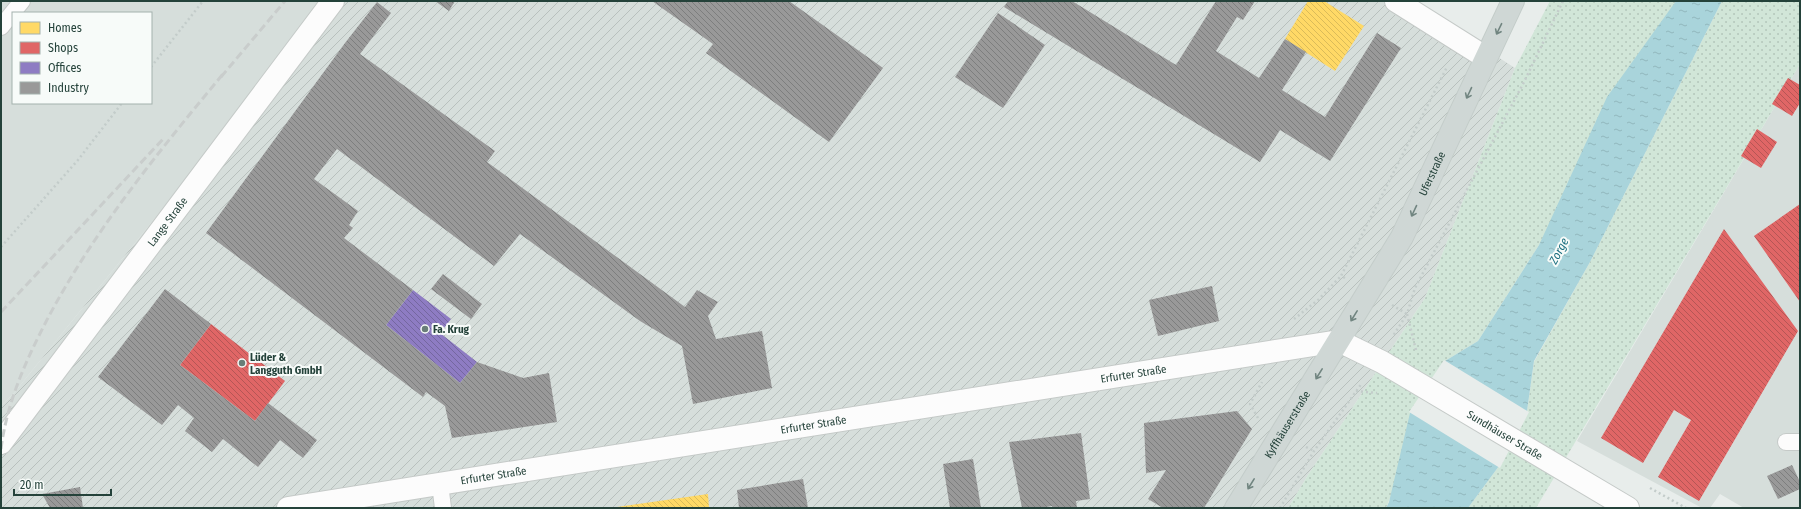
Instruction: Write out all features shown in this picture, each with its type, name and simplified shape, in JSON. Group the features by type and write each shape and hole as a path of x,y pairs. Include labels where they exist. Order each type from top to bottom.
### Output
{"main road":[{"name":"Uferstraße","path":"1339,341 1402,237 1513,1"},
{"name":"Kyffhäuserstraße","path":"1236,508 1339,341"}],"street":[{"name":"Lange Straße","path":"1,443 333,1"},
{"path":"1396,1 1485,58"},
{"name":"Sundhäuser Straße","path":"1339,341 1382,362 1628,508"},
{"name":"Erfurter Straße","path":"288,508 1339,341"}],"lane":[{"path":"13,12 22,1"},
{"path":"1,26 12,13"},
{"path":"440,484 443,508"}],"path":[{"path":"152,66 203,1"},
{"path":"1407,314 1415,288 1524,82 1563,1"},
{"path":"1,247 78,160 121,104"}],"shaded area":[{"path":"1,1 319,1 205,156 14,393 1,406"},
{"path":"319,1 1411,1 1515,68 1425,298 1308,475 1288,508 1,508 1,406 14,393 205,156"},
{"path":"1800,64 1800,508 1744,508 1720,494 1710,508 1702,508 1577,441"}],"green space":[{"path":"1550,1 1676,1 1539,245 1478,341 1445,361 1386,508 1288,508 1308,475 1425,298 1515,68"},
{"path":"1722,1 1800,1 1800,64 1536,508 1468,508 1499,466 1527,411 1534,362 1590,262"}],"water":[{"name":"Zorge","path":"1676,1 1722,1 1590,262 1534,361 1527,411 1499,466 1468,508 1386,508 1389,502 1410,413 1445,361 1478,341 1539,245 1607,97"}],"pier":[{"path":"1444,360 1529,412 1500,468 1409,412"}],"building: Homes":[{"path":"1308,1 1324,1 1364,26 1335,71 1285,39"},
{"path":"708,494 709,508 617,508 617,507"}],"building: Shops":[{"path":"1788,78 1800,85 1800,103 1792,116 1772,104"},
{"path":"1757,129 1777,142 1761,168 1741,156"},
{"path":"1800,204 1800,302 1754,236"},
{"path":"1724,229 1798,331 1699,501 1658,477 1691,420 1674,410 1643,463 1601,438"},
{"path":"211,324 285,381 255,421 180,365"}],"building: Offices":[{"path":"413,290 451,319 440,333 477,362 460,383 386,325"}],"building: Industry":[{"path":"435,1 455,1 449,11"},
{"path":"652,1 789,1 883,68 829,142 706,53 713,44"},
{"path":"1008,1 1072,1 1176,65 1216,1 1255,1 1243,20 1237,17 1216,51 1259,78 1285,39 1306,52 1282,90 1325,117 1377,33 1401,48 1330,161 1280,130 1260,162 1004,7"},
{"path":"377,2 391,13 360,54 495,151 487,162 685,307 697,290 718,302 708,316 716,339 762,331 772,388 693,404 682,346 640,321 520,234 494,266 337,149 314,179 358,211 349,225 353,228 344,238 413,290 386,325 460,383 477,362 523,378 549,373 557,422 452,438 445,406 426,392 423,397 206,233 345,43"},
{"path":"998,13 1045,45 1003,108 955,77"},
{"path":"443,274 482,304 471,319 431,289"},
{"path":"1212,286 1219,321 1158,336 1149,300"},
{"path":"165,289 211,324 180,365 255,421 268,403 317,440 303,458 280,440 258,467 223,439 212,452 185,431 194,418 178,405 162,425 98,377"},
{"path":"1237,411 1252,429 1204,508 1163,508 1148,499 1166,470 1146,473 1144,423"},
{"path":"1081,433 1090,499 1076,501 1077,508 1053,508 1052,506 1041,508 1022,508 1009,442"},
{"path":"973,459 981,508 950,508 943,464"},
{"path":"1792,465 1800,482 1800,489 1778,499 1767,476"},
{"path":"803,479 808,508 739,508 737,490"},
{"path":"80,487 83,508 50,508 42,494"}],"railway":[{"path":"221,77 285,1"},
{"path":"1,449 8,414 19,380 41,332 67,283 130,190 223,74"},
{"path":"1,312 165,137"}],"place":[{"name":"Fa. Krug","path":"425,329"},
{"name":"Lüder & Langguth GmbH","path":"242,363"}]}
